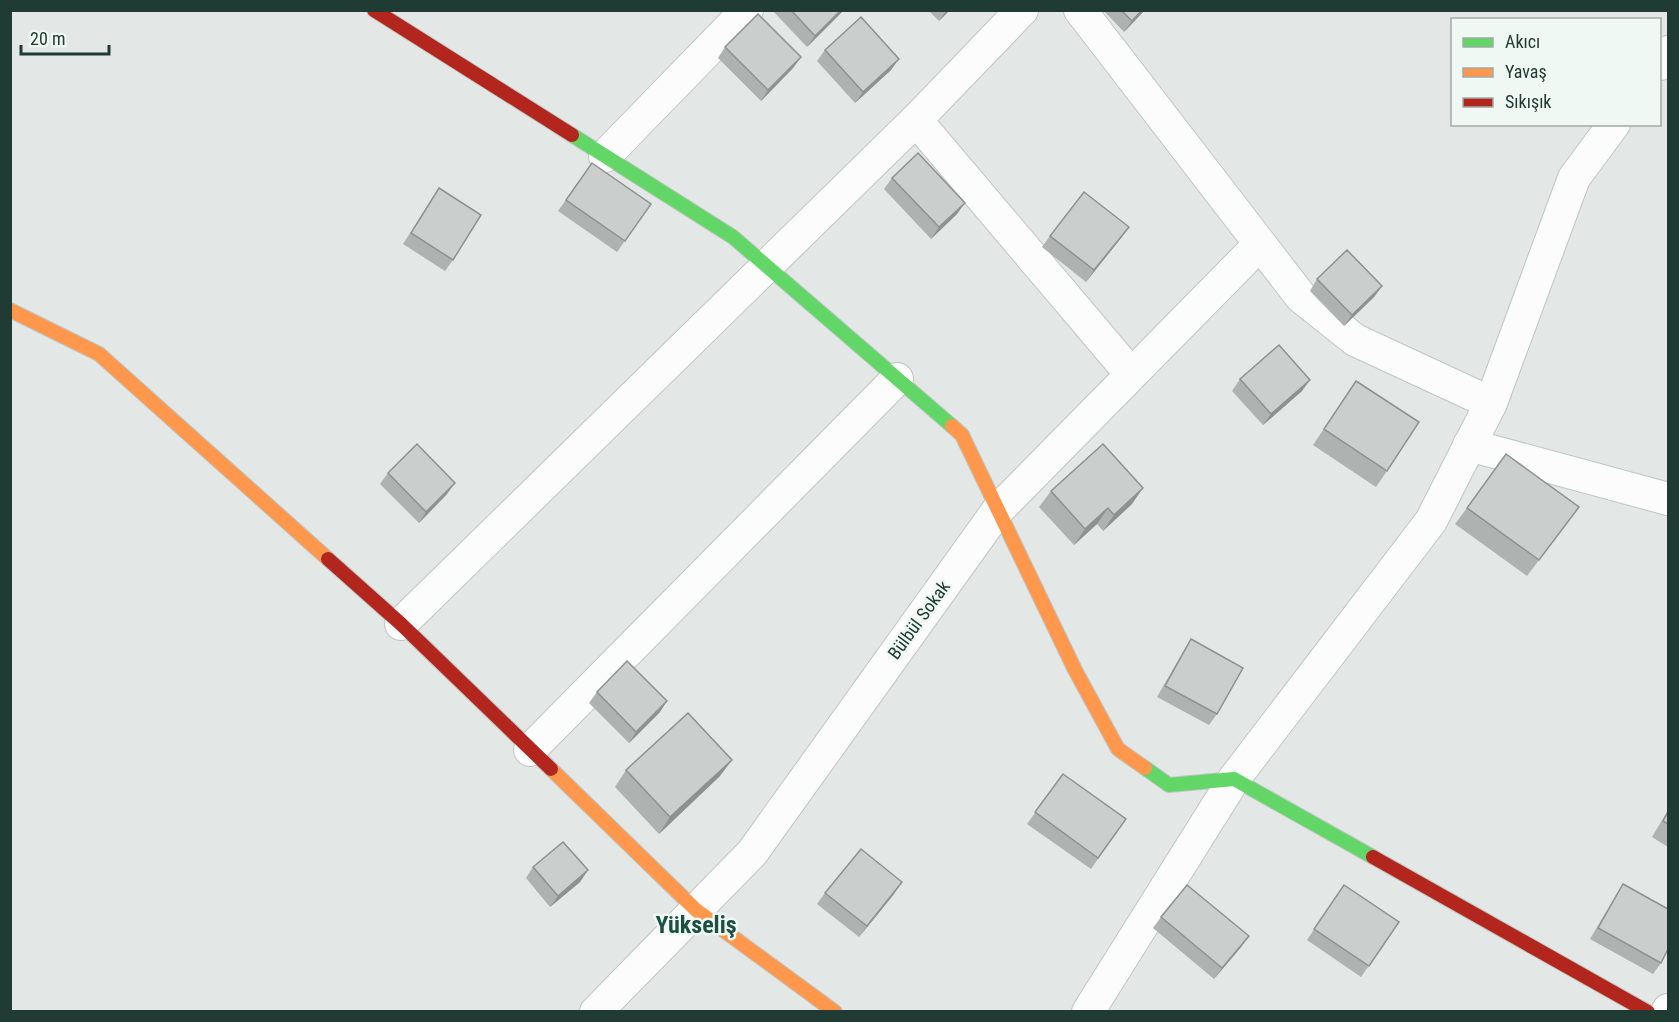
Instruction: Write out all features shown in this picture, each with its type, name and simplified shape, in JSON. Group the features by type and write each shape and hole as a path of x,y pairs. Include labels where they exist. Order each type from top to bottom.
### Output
{"street":[{"path":"374,10 733,237 962,435 1075,670 1118,749 1169,785 1234,779 1648,1011"},
{"path":"604,156 747,10"},
{"path":"401,624 916,120 1022,10"},
{"path":"1080,10 1301,297 1355,340 1491,404"},
{"path":"916,120 1131,374"},
{"path":"1088,1011 1234,779 1431,521 1491,404 1574,178 1613,126"},
{"name":"Bülbül Sokak","path":"596,1011 752,853 998,510 1260,244"},
{"path":"10,310 99,354 401,624 696,910 835,1011"},
{"path":"530,750 897,378"},
{"path":"1469,445 1668,500"}],"building":[{"path":"791,10 841,10 815,36"},
{"path":"1121,10 1142,10 1132,21"},
{"path":"758,14 801,57 768,90 725,47"},
{"path":"861,17 899,59 863,92 825,50"},
{"path":"918,153 965,203 939,227 892,178"},
{"path":"592,163 651,204 625,241 566,200"},
{"path":"439,188 481,215 453,260 411,233"},
{"path":"1084,192 1129,227 1094,270 1050,236"},
{"path":"1347,250 1382,286 1352,315 1317,279"},
{"path":"1279,345 1310,380 1271,414 1240,379"},
{"path":"1356,381 1419,422 1387,471 1324,429"},
{"path":"417,444 455,483 426,512 388,473"},
{"path":"1103,444 1143,488 1114,515 1108,508 1085,529 1051,491"},
{"path":"1506,454 1579,507 1539,560 1467,508"},
{"path":"1191,639 1243,668 1217,714 1165,686"},
{"path":"627,661 667,701 636,732 597,692"},
{"path":"688,713 732,760 670,817 626,770"},
{"path":"1063,774 1126,819 1098,858 1035,812"},
{"path":"1668,812 1668,824 1663,821"},
{"path":"563,842 588,870 558,896 533,867"},
{"path":"861,849 902,882 867,926 825,893"},
{"path":"1623,884 1668,909 1668,949 1661,963 1598,928"},
{"path":"1187,885 1249,936 1222,968 1161,917"},
{"path":"1344,885 1399,922 1369,966 1314,929"}],"traffic: fast":[{"path":"572,135 733,237 952,426"},
{"path":"1145,768 1169,785 1234,779 1373,857"}],"traffic: slow":[{"path":"10,310 99,354 328,559"},
{"path":"952,426 962,435 1075,670 1118,749 1145,768"},
{"path":"551,769 696,910 835,1012"}],"traffic: jam":[{"path":"374,10 572,135"},
{"path":"328,559 401,624 551,769"},
{"path":"1373,857 1648,1012"}],"district":[{"name":"Yükseliş","path":"696,925"}]}
